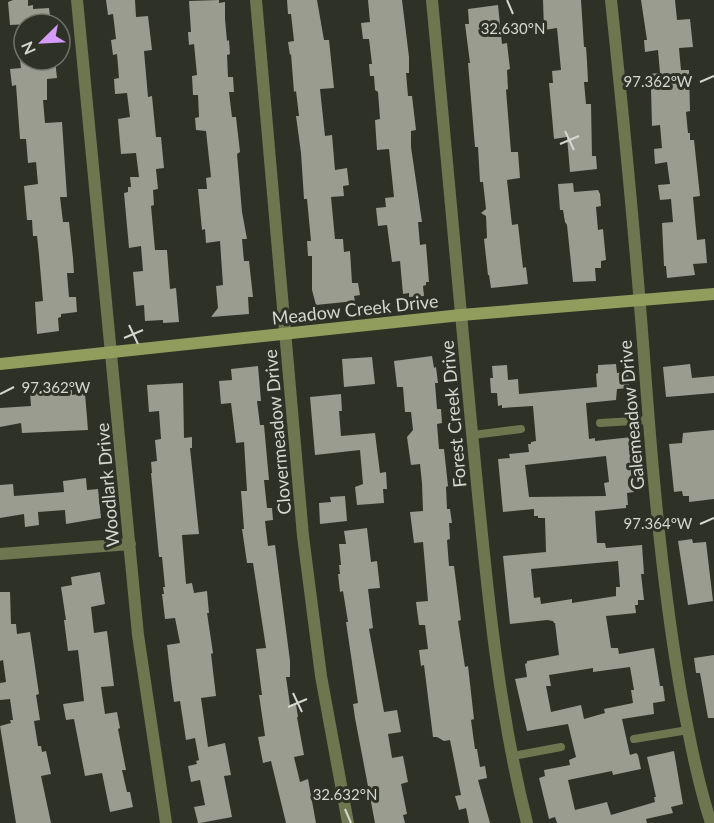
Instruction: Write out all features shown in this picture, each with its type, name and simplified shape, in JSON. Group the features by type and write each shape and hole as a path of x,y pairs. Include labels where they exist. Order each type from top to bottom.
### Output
{"street":[{"name":"Woodlark Drive","path":"77,0 138,635 166,823"},
{"name":"Clovermeadow Drive","path":"256,0 303,536 321,676 348,823"},
{"name":"Forest Creek Drive","path":"432,0 472,435 495,641 513,756 527,823"},
{"name":"Galemeadow Drive","path":"611,0 633,215 649,420 674,652 688,730 703,799 711,823"},
{"name":"Meadow Creek Drive","path":"0,364 461,315 714,294"},
{"path":"0,554 130,544"}],"lane":[{"path":"600,423 649,420"},
{"path":"472,435 520,429"},
{"path":"634,739 688,730"},
{"path":"513,756 561,747"}],"building":[{"path":"28,0 28,6 33,5 33,9 49,8 50,12 12,12 12,25 10,25 8,2"},
{"path":"106,0 135,0 136,17 148,16 152,50 144,51 148,97 152,96 156,137 161,137 164,168 156,169 158,189 153,190 154,205 151,206 155,250 167,250 170,289 176,288 179,322 145,321 144,305 136,306 133,272 143,271 141,246 129,248 124,193 128,192 128,187 131,187 130,177 139,177 136,153 121,154 118,119 130,117 127,93 115,94 114,79 119,78 117,54 113,55 111,40 116,39 113,14 108,15"},
{"path":"219,0 219,3 225,2 230,54 227,55 228,77 233,77 234,92 229,92 232,117 236,117 242,212 247,239 242,239 244,261 249,261 253,297 248,297 249,314 211,317 218,308 216,286 223,285 220,241 206,243 205,229 202,230 198,189 207,189 206,178 211,177 206,131 196,130 195,118 199,117 198,95 193,95 192,76 197,75 194,44 189,45 188,32 191,32 189,1"},
{"path":"287,0 317,0 324,40 329,40 334,88 320,89 325,136 332,135 335,170 347,168 349,185 343,186 344,196 331,197 335,239 343,239 344,252 350,251 352,283 358,283 360,295 354,296 355,301 316,305 312,290 312,256 308,256 307,241 311,241 307,199 304,199 296,116 299,116 288,42 294,41"},
{"path":"368,0 402,0 409,57 409,73 406,73 408,96 412,96 416,130 411,131 411,147 422,222 418,222 420,245 426,244 429,282 423,286 424,296 409,297 409,293 403,294 400,261 392,262 387,225 378,226 376,208 386,207 385,198 394,197 389,149 377,150 375,120 380,119 378,92 375,90 374,76 370,76 369,64 372,64 369,39 363,39 361,23 370,22"},
{"path":"543,0 581,0 587,61 588,82 584,82 586,104 591,104 592,156 596,156 597,169 570,172 567,137 554,139 549,83 553,83 552,71 561,70 557,28 544,30"},
{"path":"641,0 675,0 677,20 690,19 693,47 679,48 681,70 689,70 690,111 686,112 690,140 694,140 700,196 693,197 697,240 705,239 707,263 693,264 695,275 667,278 666,266 664,266 662,223 673,222 671,199 660,200 658,185 670,184 667,162 655,164 654,149 662,148 660,125 652,126 651,89 649,89 648,74 660,73 658,50 645,52 644,40 647,40"},
{"path":"498,5 502,44 507,43 510,69 507,70 508,89 506,90 511,152 518,152 520,178 507,180 512,225 518,224 523,268 526,267 528,284 491,288 484,239 487,238 486,216 481,213 486,209 483,182 480,182 478,147 475,147 468,63 470,63 465,24 469,24 468,9"},
{"path":"10,69 12,72 56,72 57,78 47,79 47,100 43,100 45,123 62,122 67,197 60,197 63,222 69,222 73,258 74,273 67,273 69,297 76,297 77,312 61,314 58,318 59,331 37,334 35,302 43,301 39,255 37,236 33,236 32,220 27,220 24,186 38,184 36,162 28,163 26,139 20,139 16,85 12,86"},
{"path":"573,183 574,192 598,190 600,194 601,206 596,207 598,230 603,229 606,260 601,261 601,268 595,268 596,281 573,282 567,225 563,210 560,210 558,184"},
{"path":"432,356 438,383 435,383 437,409 441,409 442,423 437,424 439,449 444,449 448,486 446,487 447,509 450,509 452,523 449,523 450,539 447,540 449,566 454,566 461,620 458,621 465,667 468,666 475,749 477,749 480,767 485,766 487,778 478,780 490,823 469,823 466,808 459,810 455,796 461,795 450,740 444,741 433,737 424,665 421,666 419,650 428,649 425,625 419,625 416,602 428,601 423,542 414,543 410,512 423,511 422,483 420,464 411,465 407,437 413,430 411,412 405,412 403,387 397,387 394,361"},
{"path":"372,357 375,384 344,387 342,359"},
{"path":"616,364 617,373 628,372 629,388 617,389 616,400 586,403 589,439 595,438 595,441 632,437 635,468 631,469 634,492 627,493 626,508 595,511 597,543 605,543 606,548 642,545 644,574 641,574 644,600 638,600 638,605 635,605 636,613 606,616 611,648 618,648 619,654 654,648 660,686 663,686 665,701 653,703 654,714 622,719 630,755 636,753 638,755 641,769 613,775 612,771 568,780 575,810 607,802 611,815 655,802 654,797 656,797 647,757 674,751 683,804 671,807 673,813 646,819 647,823 557,823 555,817 549,819 539,778 545,776 544,770 570,765 569,760 576,757 568,724 527,731 515,679 527,677 525,664 527,661 559,655 553,621 510,624 503,556 546,552 545,518 534,516 534,509 503,512 498,459 510,458 509,454 529,452 528,444 536,441 533,406 502,408 502,405 498,406 497,393 491,393 492,366 507,365 508,380 518,379 519,394 597,387 598,365","holes":["606,456 609,482 604,483 606,496 529,497 525,465","618,561 620,587 616,587 616,596 572,603 572,599 541,604 540,597 534,598 531,569","630,667 634,690 631,690 633,703 604,709 605,713 584,719 581,705 551,712 546,686 551,686 549,675 593,668 593,672"]},
{"path":"690,364 692,378 714,376 714,393 666,397 663,367"},
{"path":"258,366 261,401 257,401 260,425 264,425 269,480 264,480 267,508 272,508 273,520 265,521 268,546 275,545 290,661 290,677 286,677 290,705 296,704 304,755 294,757 300,782 308,779 316,823 286,823 271,761 263,763 258,737 265,736 256,649 266,648 253,563 247,563 242,529 244,529 241,491 247,491 244,442 236,443 231,403 221,404 219,381 232,380 231,369"},
{"path":"183,383 184,438 192,437 192,448 190,448 199,534 182,535 186,584 192,583 194,593 207,591 209,613 207,613 216,696 201,698 208,747 225,743 231,775 224,776 232,817 200,823 198,823 194,807 205,805 200,780 191,782 188,766 197,764 196,761 199,760 195,738 186,740 180,701 174,702 171,680 167,645 180,643 175,618 165,619 162,594 164,594 163,587 165,587 162,557 159,557 151,473 151,462 157,461 155,440 161,439 159,411 149,412 147,385"},
{"path":"72,390 72,395 85,393 88,430 22,433 21,423 0,427 0,408 31,406 30,393"},
{"path":"341,394 342,411 339,411 341,436 375,433 380,473 386,472 387,489 383,489 384,503 357,505 355,487 363,484 360,450 315,455 310,397"},
{"path":"714,430 714,499 689,502 689,496 683,496 682,491 674,492 669,444 682,443 683,433"},
{"path":"86,478 87,490 98,489 101,518 66,524 65,510 38,512 39,525 25,527 24,514 0,518 0,485 13,484 14,496 64,492 63,481"},
{"path":"345,496 347,521 320,524 319,503 331,502 330,497"},
{"path":"367,528 371,562 377,561 380,588 368,589 373,628 369,629 384,712 397,710 401,732 388,734 392,758 403,756 408,782 401,784 407,814 403,815 405,823 375,823 353,704 358,703 343,591 340,592 339,544 346,544 344,531"},
{"path":"692,539 693,543 706,542 713,601 688,605 678,541"},
{"path":"100,572 105,604 91,607 94,633 107,631 114,686 101,687 105,714 117,712 126,770 122,770 133,807 110,812 102,773 85,776 74,719 66,720 63,704 84,701 78,650 68,651 61,587 72,585 71,577"},
{"path":"0,592 10,592 11,624 16,624 17,634 30,632 39,694 36,695 40,720 34,721 38,746 41,746 42,752 46,751 51,774 41,776 51,823 16,823 0,726 11,723 10,720 13,720 10,699 0,700 0,683 6,682 3,660 0,661"},
{"path":"714,655 714,718 708,718 700,673 696,673 694,658"}]}
